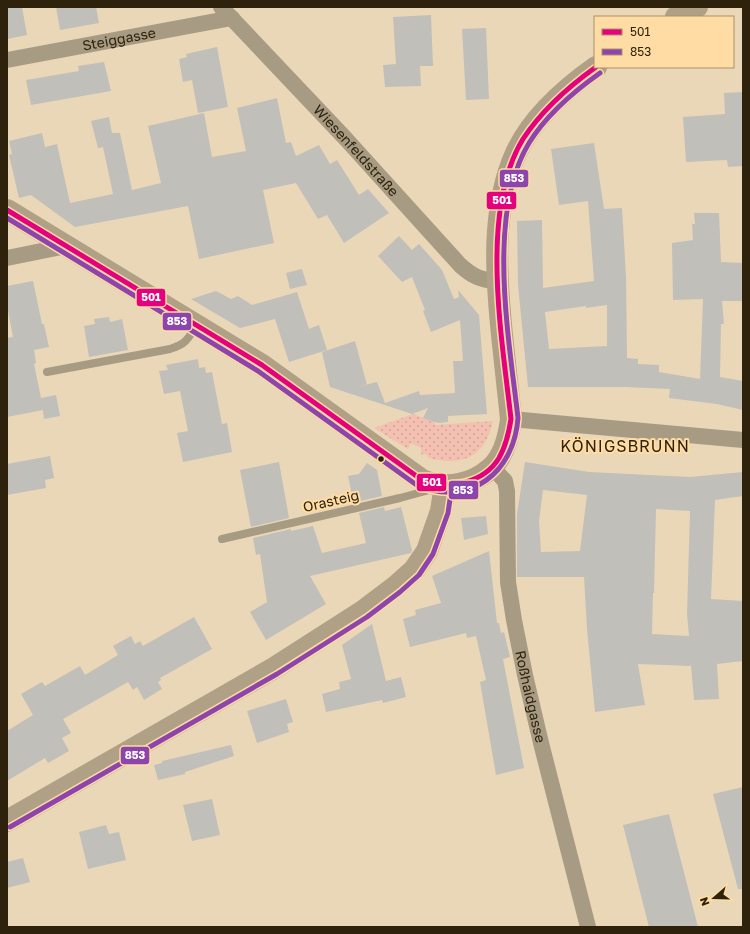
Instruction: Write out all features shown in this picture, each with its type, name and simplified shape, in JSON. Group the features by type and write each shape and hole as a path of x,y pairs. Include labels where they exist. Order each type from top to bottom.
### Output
{"street":[{"path":"678,16 697,7"},
{"name":"Steiggasse","path":"7,60 226,13"},
{"name":"Wiesenfeldstraße","path":"226,13 345,138 460,265 480,280 497,282"},
{"path":"7,210 262,366 422,480 434,484 452,486 465,483 475,479 492,467 502,452 507,439 511,419 497,282 497,246 503,195 509,172 516,153 536,121 571,86 595,68"},
{"path":"7,258 66,246"},
{"path":"511,419 743,440"},
{"name":"Roßhaidgasse","path":"492,467 505,481 507,491 508,582 525,675 588,927"},
{"path":"7,821 274,668 363,611 396,586 414,570 427,551 441,511 445,485"}],"lane":[{"path":"48,372 170,349 183,344 196,325"},
{"name":"Orasteig","path":"222,539 400,498 445,485"}],"shaded area":[{"path":"413,414 435,422 435,425 493,421 484,443 478,451 462,460 452,461 428,458 427,455 421,454 421,448 411,443 408,449 374,428"}],"building":[{"path":"7,7 22,7 27,35 7,39"},
{"path":"56,7 96,7 99,23 60,30"},
{"path":"431,15 433,66 420,66 421,86 385,87 383,65 396,64 393,17"},
{"path":"486,28 489,99 466,100 462,29"},
{"path":"217,47 228,107 198,113 192,80 183,82 179,59 187,57 186,54"},
{"path":"104,62 111,91 31,105 26,80 79,71 78,66"},
{"path":"743,92 743,166 728,167 727,160 686,162 683,117 725,114 724,93"},
{"path":"277,98 286,143 291,142 296,156 319,145 330,164 337,160 359,195 368,189 389,213 344,243 327,215 318,219 296,183 263,190 274,243 199,259 188,206 75,227 31,195 19,198 9,155 12,154 9,141 42,133 45,147 57,144 70,203 113,194 103,147 98,148 91,121 109,117 112,133 120,133 132,190 161,183 148,126 204,113 212,157 246,151 237,108"},
{"path":"594,143 604,209 622,208 626,276 627,358 638,359 638,364 659,365 659,372 700,379 703,299 673,300 672,243 693,240 692,224 695,224 694,213 719,213 721,262 743,263 743,301 722,301 724,324 721,324 720,377 743,381 743,410 717,404 669,398 670,389 625,387 528,387 518,285 517,221 542,220 543,288 594,281 588,201 559,205 551,149","holes":["607,305 607,346 549,349 545,312 586,306 586,308"]},
{"path":"399,236 412,250 419,244 442,270 454,299 459,297 458,290 479,315 487,414 448,416 448,422 438,423 423,418 428,408 412,414 330,387 322,352 355,341 367,385 377,382 385,403 419,391 420,395 455,393 453,361 463,361 460,320 431,332 423,311 425,310 412,277 402,282 378,256"},
{"path":"302,269 307,285 290,289 286,273"},
{"path":"33,281 42,324 44,324 49,347 34,350 36,363 34,364 41,398 56,395 60,416 44,419 43,410 7,417 7,338 13,337 7,306 7,286"},
{"path":"216,291 231,299 238,296 252,305 297,292 309,329 319,325 327,350 289,362 275,319 240,328 191,299"},
{"path":"109,317 110,322 122,319 128,350 89,357 84,326 95,324 94,319"},
{"path":"198,359 199,368 205,367 206,373 212,372 222,424 227,423 232,452 183,462 177,433 188,431 180,391 164,394 159,371 168,370 166,365"},
{"path":"50,456 54,478 45,480 46,488 7,495 7,464"},
{"path":"279,462 289,518 251,527 240,470"},
{"path":"525,462 589,472 690,477 743,472 743,496 715,500 711,599 743,601 743,661 717,664 719,699 694,700 691,666 638,664 645,705 595,712 587,629 584,577 517,577 517,514","holes":["543,490 587,495 580,551 541,552 539,521","656,509 690,511 687,614 689,636 652,634"]},
{"path":"367,463 377,470 382,496 356,502 355,499 353,500 348,476 359,474"},
{"path":"384,507 385,511 401,507 412,550 411,553 310,576 326,604 266,640 250,612 267,602 260,554 256,555 253,538 291,529 291,531 313,526 322,553 366,543 359,513"},
{"path":"486,516 488,534 464,540 461,518"},
{"path":"489,551 497,623 499,623 501,633 504,632 510,657 503,659 524,768 496,775 480,682 486,680 476,636 467,638 466,633 410,647 403,619 416,615 415,610 441,603 432,576"},
{"path":"194,617 212,649 160,678 161,680 158,682 162,689 144,700 137,687 133,690 128,682 63,719 71,733 62,738 69,751 48,763 45,758 7,781 7,731 33,715 21,694 42,682 45,686 80,666 85,675 118,655 113,646 131,636 135,644 140,641 143,646"},
{"path":"372,624 386,681 401,677 406,697 383,703 382,700 326,712 322,694 340,689 339,682 351,679 342,645"},
{"path":"286,699 293,722 287,724 289,732 257,743 247,711"},
{"path":"231,745 234,756 185,772 185,774 158,780 154,765 162,763 162,761"},
{"path":"743,787 743,889 738,889 713,794"},
{"path":"212,799 220,835 192,841 183,805"},
{"path":"669,814 698,927 649,927 623,825"},
{"path":"106,825 109,834 119,832 126,860 88,869 79,832"},
{"path":"23,858 30,882 7,888 7,862"}],"transit line":[{"name":"501","path":"7,210 262,365 422,480 443,484 465,482 484,474 499,458 504,449 511,419 499,314 497,276 497,238 501,202 509,168 523,139 538,118 575,83 595,68"},
{"name":"853","path":"7,218 258,371 418,486 437,491 455,492 472,488 486,480 499,469 508,454 515,437 518,418 506,315 504,278 504,240 508,205 516,172 529,143 544,122 570,96 600,73"},
{"name":"853","path":"10,827 277,674 367,617 400,592 419,575 433,554 448,513 452,486"}],"district":[{"name":"KÖNIGSBRUNN","path":"625,446"}]}
